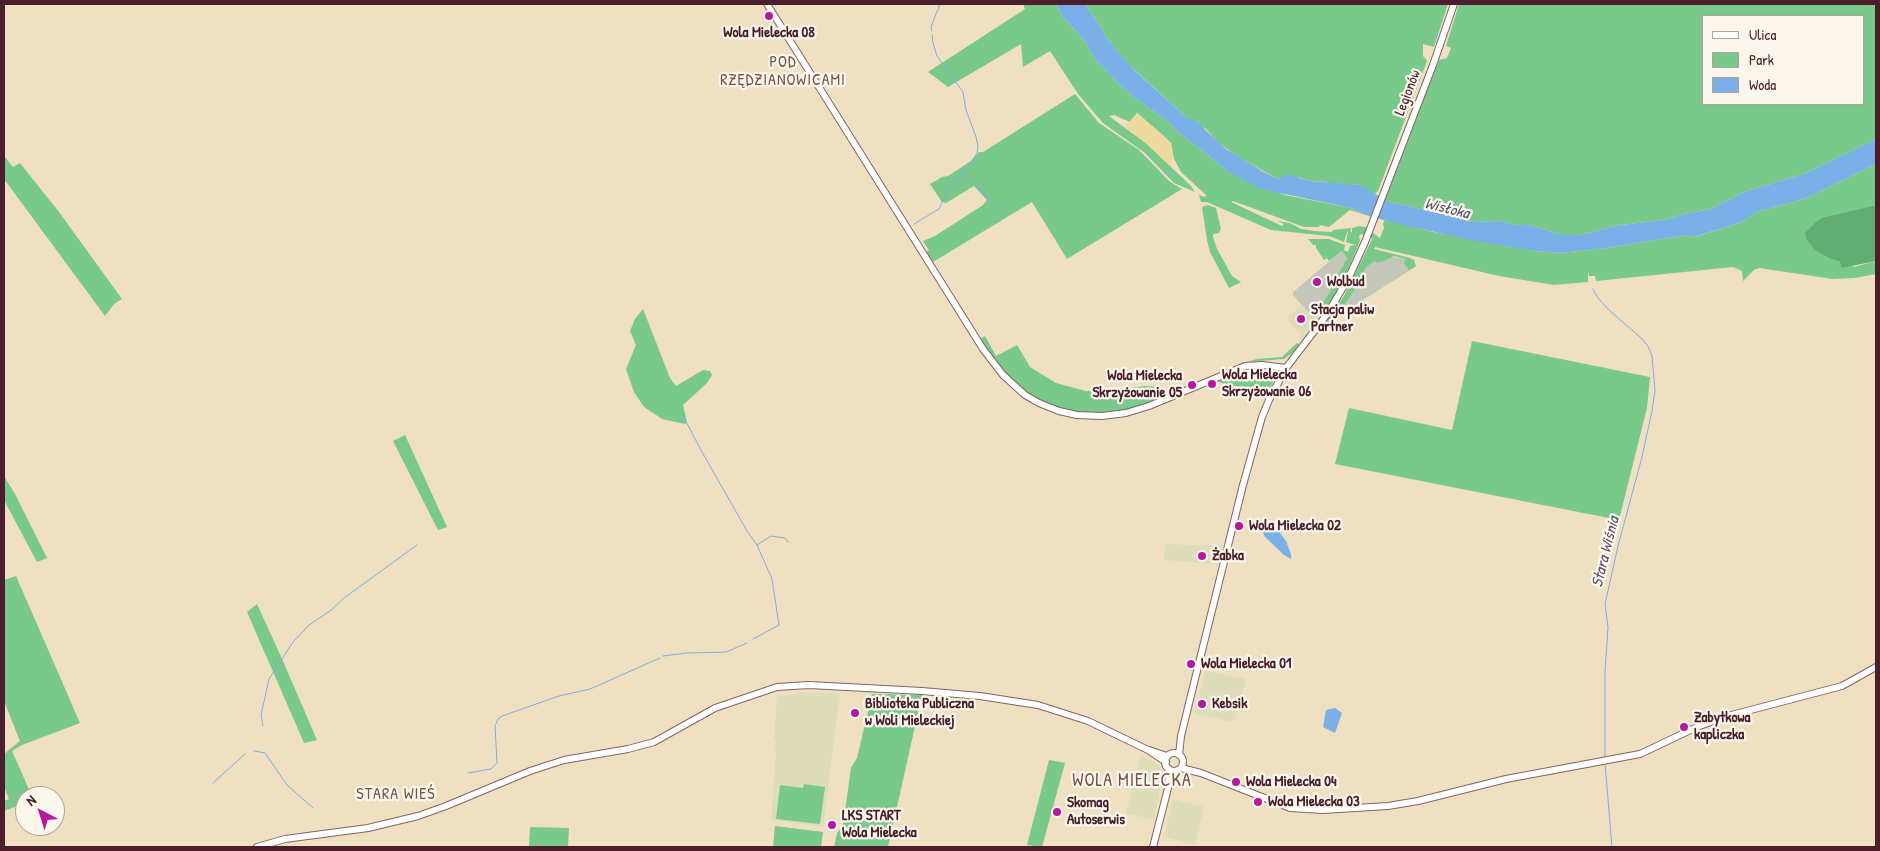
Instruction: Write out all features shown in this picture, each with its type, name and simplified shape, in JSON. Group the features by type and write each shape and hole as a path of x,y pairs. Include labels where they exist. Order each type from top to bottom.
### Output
{"street":[{"path":"767,4 983,349 1003,375 1025,395 1059,411 1077,415 1102,416 1126,413 1149,406 1245,366 1262,365 1286,368"},
{"name":"Legionów","path":"1171,756 1181,736 1252,449 1269,400 1286,368 1340,295 1365,242 1438,52 1454,4"},
{"path":"257,847 285,839 368,828 418,816 530,771 564,760 628,749 654,742 715,708 778,687 798,685 840,686 922,691 1000,698 1038,706 1076,716 1148,750 1171,756 1181,766 1280,805 1301,810 1322,810 1363,809 1418,801 1506,780 1640,754 1696,727 1842,686 1876,667"},
{"path":"1153,847 1168,788 1171,756"},
{"path":"1169,769 1173,771 1181,766"},
{"path":"1168,788 1181,766"}],"shaded area":[{"path":"1342,251 1347,258 1336,281 1312,316 1293,295 1293,292"},
{"path":"1371,253 1406,259 1414,267 1341,314 1339,311"},
{"path":"1302,305 1312,315 1316,311 1324,311 1302,342 1299,330 1294,328 1287,318"},
{"path":"1165,544 1223,546 1218,564 1164,560"},
{"path":"1206,671 1246,679 1235,720 1231,722 1194,713"},
{"path":"796,692 840,693 823,827 771,820 776,753 776,741 774,741 777,696 795,694"},
{"path":"1141,755 1158,765 1163,774 1154,820 1126,813"},
{"path":"1173,799 1204,807 1195,845 1164,837"}],"green space":[{"path":"1023,4 1056,4 1063,17 1085,41 1095,59 1120,85 1132,96 1169,122 1178,132 1225,170 1285,195 1351,208 1369,216 1350,210 1329,227 1320,225 1319,227 1304,227 1233,201 1231,202 1282,226 1284,224 1277,221 1290,223 1301,229 1315,231 1332,232 1333,230 1351,228 1350,231 1352,233 1352,228 1359,226 1365,227 1380,238 1385,219 1433,232 1536,251 1560,253 1607,248 1686,235 1695,237 1742,222 1756,212 1804,199 1876,164 1876,205 1824,217 1831,259 1854,267 1876,261 1876,274 1855,278 1833,279 1759,268 1754,270 1743,281 1742,271 1733,267 1596,281 1595,276 1589,276 1588,271 1588,282 1554,285 1499,276 1375,247 1374,249 1410,258 1414,260 1416,266 1341,314 1409,270 1404,263 1406,259 1394,256 1379,263 1374,261 1366,267 1356,288 1344,305 1316,335 1344,296 1372,239 1371,237 1361,234 1359,236 1360,241 1340,288 1326,309 1318,312 1316,311 1329,293 1347,258 1342,251 1329,261 1327,258 1324,260 1316,245 1313,245 1308,239 1329,239 1345,245 1344,250 1348,252 1350,246 1355,245 1346,242 1348,231 1344,242 1329,236 1271,230 1207,202 1201,202 1199,195 1205,197 1206,195 1181,172 1174,159 1171,143 1137,113 1130,122 1114,115 1109,116 1148,145 1195,192 1174,183 1145,153 1103,123 1078,94 1050,51 1023,67 1021,44 948,87 928,72 1025,9"},
{"path":"1085,4 1448,4 1434,47 1423,44 1423,56 1427,61 1378,191 1374,195 1360,185 1310,181 1298,177 1278,179 1238,157 1219,143 1206,129 1188,119 1127,63 1107,39"},
{"path":"1459,4 1876,4 1876,139 1804,174 1744,192 1711,209 1664,220 1620,225 1580,235 1563,235 1529,225 1516,225 1500,221 1470,222 1462,218 1385,200 1439,60 1447,58 1451,48 1446,46"},
{"path":"1075,94 1099,123 1139,150 1170,182 1182,189 1067,259 1032,202 933,262 926,252 929,250 923,241 935,236 983,205 987,200 974,186 946,203 942,202 930,184 942,177 948,176 971,161 979,152 983,152"},
{"path":"4,156 13,167 20,163 59,212 122,299 114,304 105,316 4,179"},
{"path":"1208,205 1216,208 1221,229 1219,233 1213,234 1217,249 1232,276 1241,282 1229,288 1210,252 1202,207"},
{"path":"1876,205 1876,261 1842,268 1840,262 1815,250 1806,239 1805,233 1824,217"},
{"path":"643,309 670,378 676,386 703,370 710,371 712,375 707,383 683,405 687,422 685,424 662,419 644,407 634,392 626,369 636,345 630,331 635,319"},
{"path":"985,336 996,356 1017,345 1030,367 1056,383 1086,391 1116,390 1145,386 1161,387 1162,392 1167,392 1169,396 1127,410 1103,413 1079,412 1060,408 1037,400 1005,374 980,339"},
{"path":"1472,341 1650,377 1647,408 1619,520 1335,464 1349,408 1452,430"},
{"path":"1297,343 1299,344 1298,346 1284,359 1247,362 1257,359 1282,357"},
{"path":"1259,369 1272,371 1276,376 1267,394 1227,384 1225,391 1223,391 1225,384 1219,381 1239,372"},
{"path":"405,435 447,527 438,530 393,441"},
{"path":"4,476 47,558 37,562 4,500"},
{"path":"16,576 80,723 22,745 12,751 28,786 15,786 15,807 4,811 4,801 9,799 4,787 4,754 20,741 4,701 4,580"},
{"path":"257,604 317,740 304,743 247,612"},
{"path":"872,694 922,695 888,847 834,847 837,833 843,826 851,768 857,758"},
{"path":"1049,760 1065,763 1042,847 1027,845"},
{"path":"804,784 825,787 820,824 776,819 780,785 803,788"},
{"path":"775,826 823,832 821,847 773,847"},
{"path":"530,827 569,828 568,847 529,847"}],"sand":[{"path":"1137,113 1171,143 1174,159 1169,165 1125,127"}],"water":[{"path":"1056,4 1085,4 1107,39 1133,69 1188,119 1195,120 1226,149 1262,171 1278,179 1287,174 1310,181 1360,185 1389,202 1462,218 1470,222 1500,221 1516,225 1529,225 1563,235 1580,235 1620,225 1664,220 1711,209 1744,192 1804,174 1876,139 1876,164 1804,199 1756,212 1742,222 1694,237 1686,235 1607,248 1560,253 1470,240 1395,223 1369,216 1351,208 1261,189 1225,170 1178,132 1169,122 1132,96 1120,85 1095,59 1085,41 1063,17"},
{"path":"1269,524 1275,526 1286,541 1291,559 1264,536 1263,529"},
{"path":"1335,708 1342,713 1335,733 1323,727 1326,710"}],"waterway":[{"path":"932,31 931,27 940,4"},
{"path":"914,224 939,209 947,192 971,163 977,153 978,146 966,110 963,92 937,56 932,35"},
{"path":"966,169 965,175 967,178 979,187 999,210 1000,214"},
{"name":"Stara Wiśnia","path":"1593,289 1598,298 1610,311 1648,346 1652,356 1655,391 1642,457 1618,546 1605,604 1608,628 1605,672 1605,757"},
{"path":"680,410 747,531 757,545 772,579 779,625 753,639"},
{"path":"757,545 771,536 785,538 788,542"},
{"path":"263,726 261,715 269,679 293,642 309,625 417,545"},
{"path":"663,656 726,652 747,643"},
{"path":"468,773 491,769 497,763 495,726 498,719 502,716 559,696 590,689 660,658"},
{"path":"254,751 265,753 287,785 313,808"},
{"path":"213,783 245,754"},
{"name":"Stara Wiśnia","path":"1605,763 1612,847"}],"place":[{"name":"Wola Mielecka 08","path":"769,16"},
{"name":"Wolbud","path":"1317,282"},
{"name":"Stacja paliw Partner","path":"1301,319"},
{"name":"Wola Mielecka Skrzyżowanie 06","path":"1212,384"},
{"name":"Wola Mielecka Skrzyżowanie 05","path":"1192,385"},
{"name":"Wola Mielecka 02","path":"1239,526"},
{"name":"Żabka","path":"1202,556"},
{"name":"Wola Mielecka 01","path":"1191,664"},
{"name":"Kebsik","path":"1202,704"},
{"name":"Biblioteka Publiczna w Woli Mieleckiej","path":"855,713"},
{"name":"Zabytkowa kapliczka","path":"1684,727"},
{"name":"Wola Mielecka 04","path":"1236,782"},
{"name":"Wola Mielecka 03","path":"1258,802"},
{"name":"Skomag Autoserwis","path":"1057,812"},
{"name":"LKS START Wola Mielecka","path":"832,825"}],"district":[{"name":"POD RZĘDZIANOWICAMI","path":"783,72"},
{"name":"WOLA MIELECKA","path":"1132,781"},
{"name":"STARA WIEŚ","path":"396,795"}],"water label":[{"name":"Wisłoka","path":"1447,209"}]}
